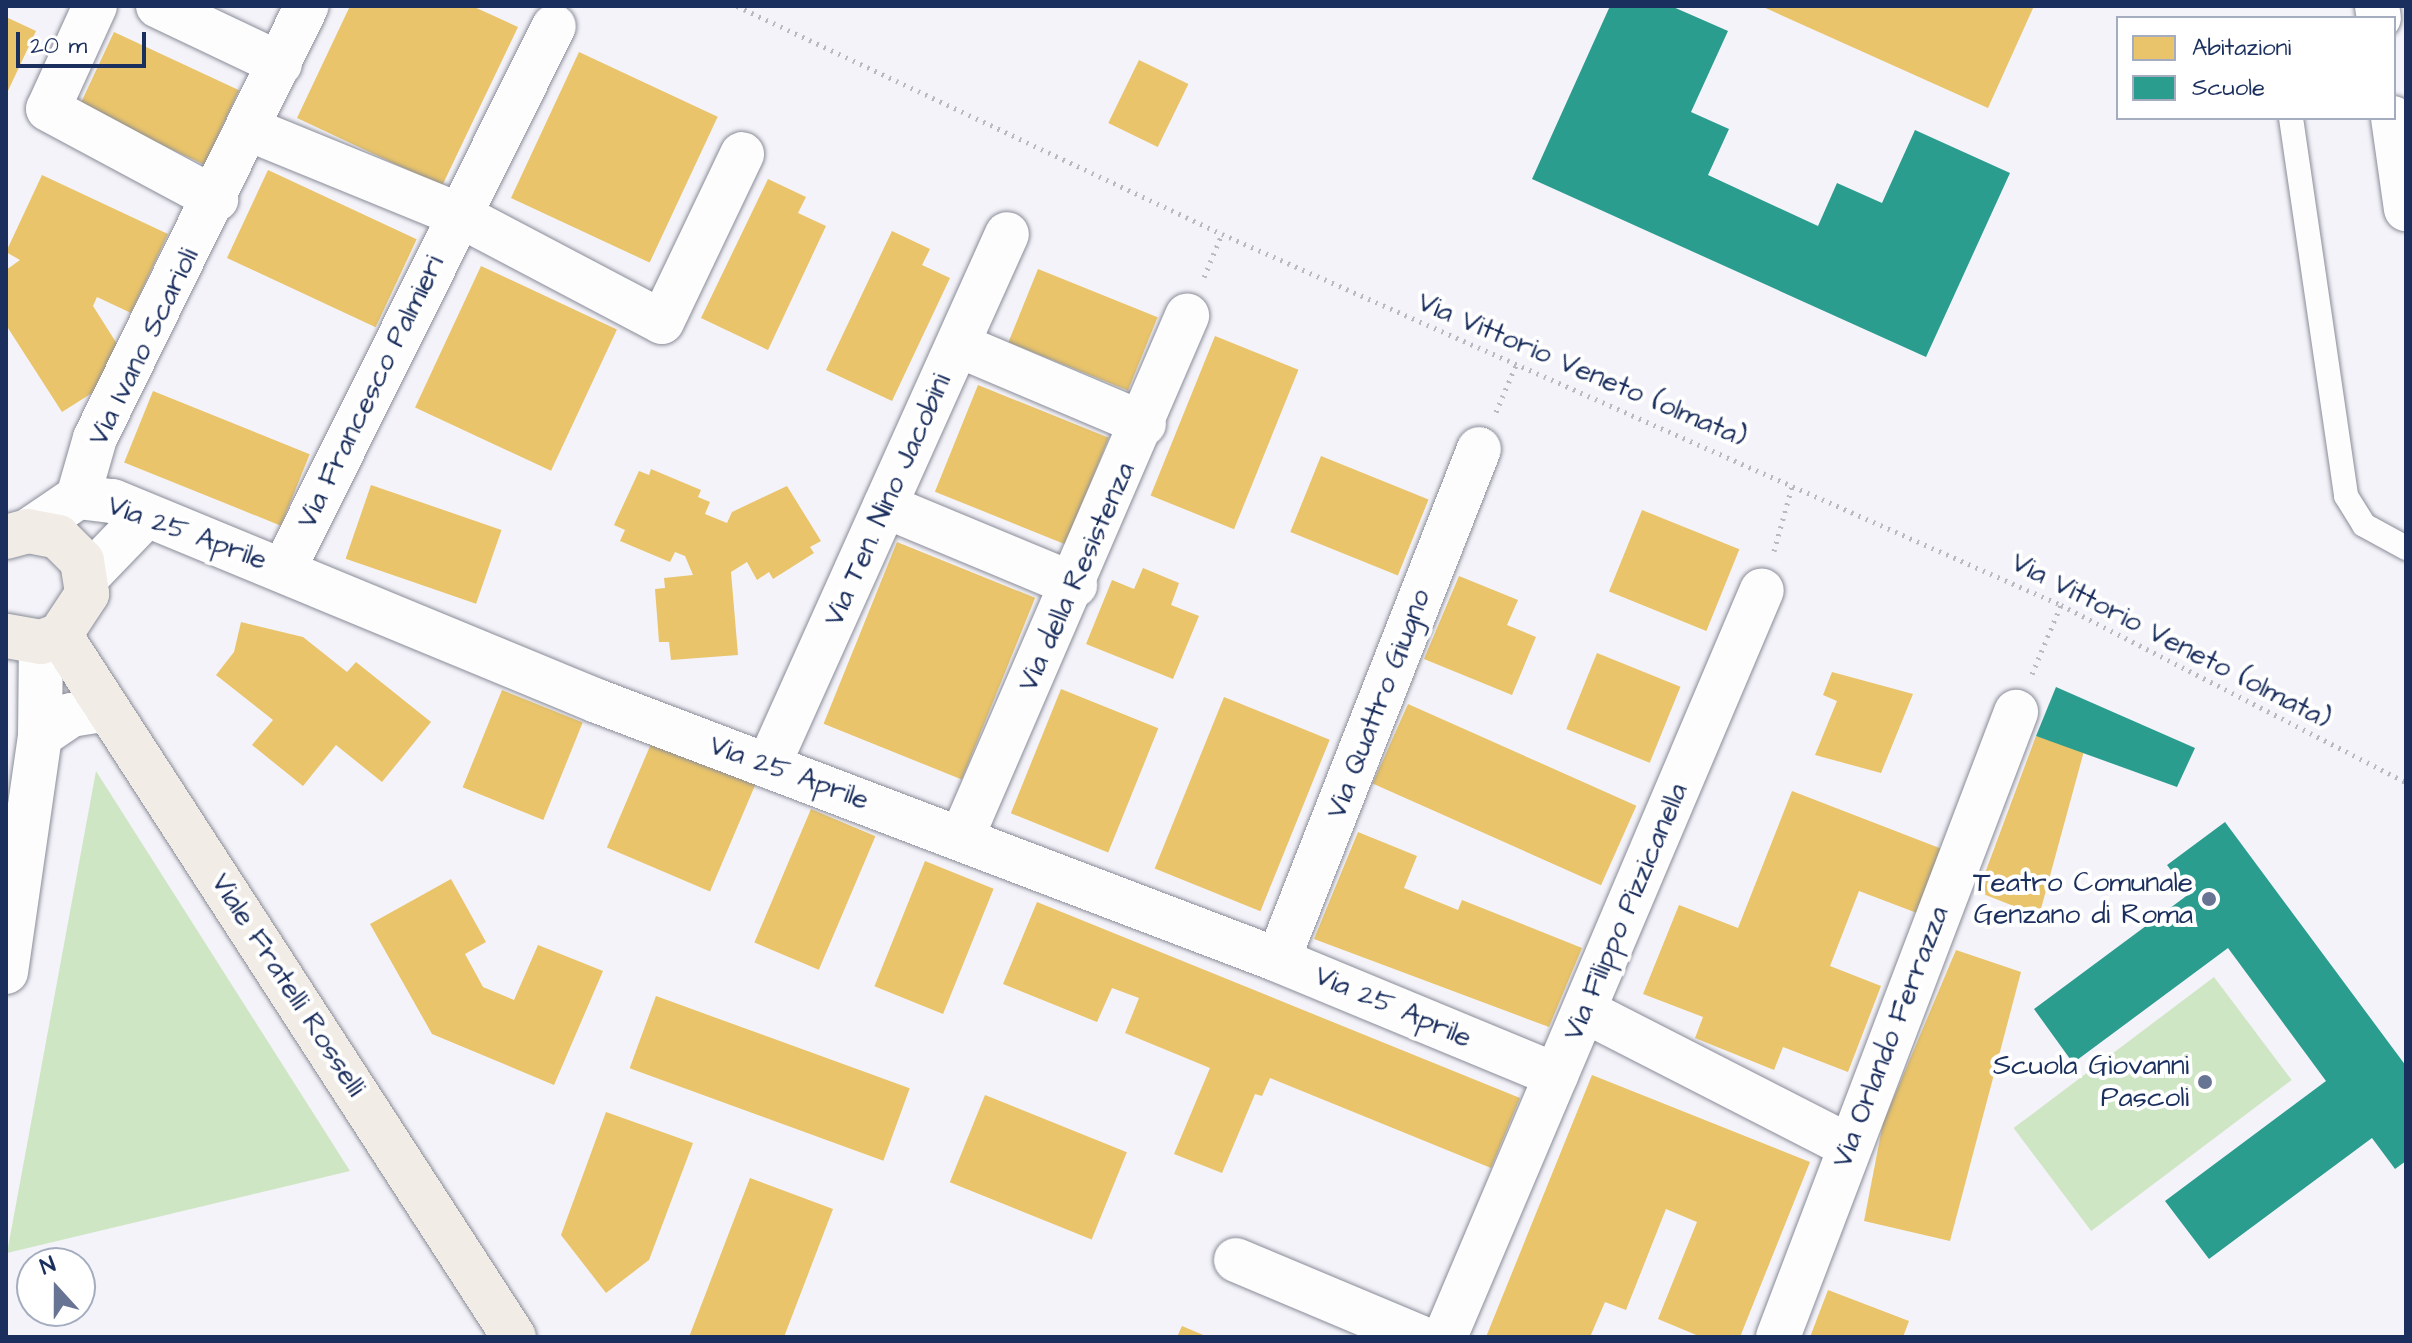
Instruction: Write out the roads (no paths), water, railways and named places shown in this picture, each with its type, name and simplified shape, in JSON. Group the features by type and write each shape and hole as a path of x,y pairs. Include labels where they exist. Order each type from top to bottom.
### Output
{"main road":[{"path":"13,524 72,547 87,577 82,610 36,638"},
{"name":"Viale Fratelli Rosselli","path":"36,638 107,709 514,1337"}],"street":[{"path":"95,6 48,109 216,199"},
{"path":"158,6 280,64"},
{"name":"Via Ivano Scarioli","path":"78,497 95,438 251,130 307,6"},
{"name":"Via Francesco Palmieri","path":"284,569 554,26"},
{"path":"2393,120 2406,209"},
{"path":"251,130 459,215 662,322 742,154"},
{"name":"Via Ten. Nino Jacobini","path":"768,766 1007,234"},
{"name":"Via della Resistenza","path":"962,837 1075,585 1187,316"},
{"path":"958,345 1144,424"},
{"name":"Via Quattro Giugno","path":"1278,960 1479,449"},
{"name":"Via 25 Aprile","path":"13,524 78,497 113,501 145,517 284,569 768,766 962,837 1278,960 1556,1075"},
{"path":"885,506 1075,585"},
{"path":"87,577 145,517"},
{"name":"Via Filippo Pizzicanella","path":"1445,1337 1762,590"},
{"path":"6,972 40,736 36,638"},
{"path":"40,736 71,715 107,709"},
{"name":"Via Orlando Ferrazza","path":"1778,1337 2016,712"},
{"path":"1585,1011 1849,1146"},
{"path":"1236,1260 1419,1337"}],"lane":[{"path":"2291,120 2346,496 2364,525 2406,548"}],"place":[{"name":"Teatro Comunale Genzano di Roma","path":"2209,899"},
{"name":"Scuola Giovanni Pascoli","path":"2205,1082"}]}
